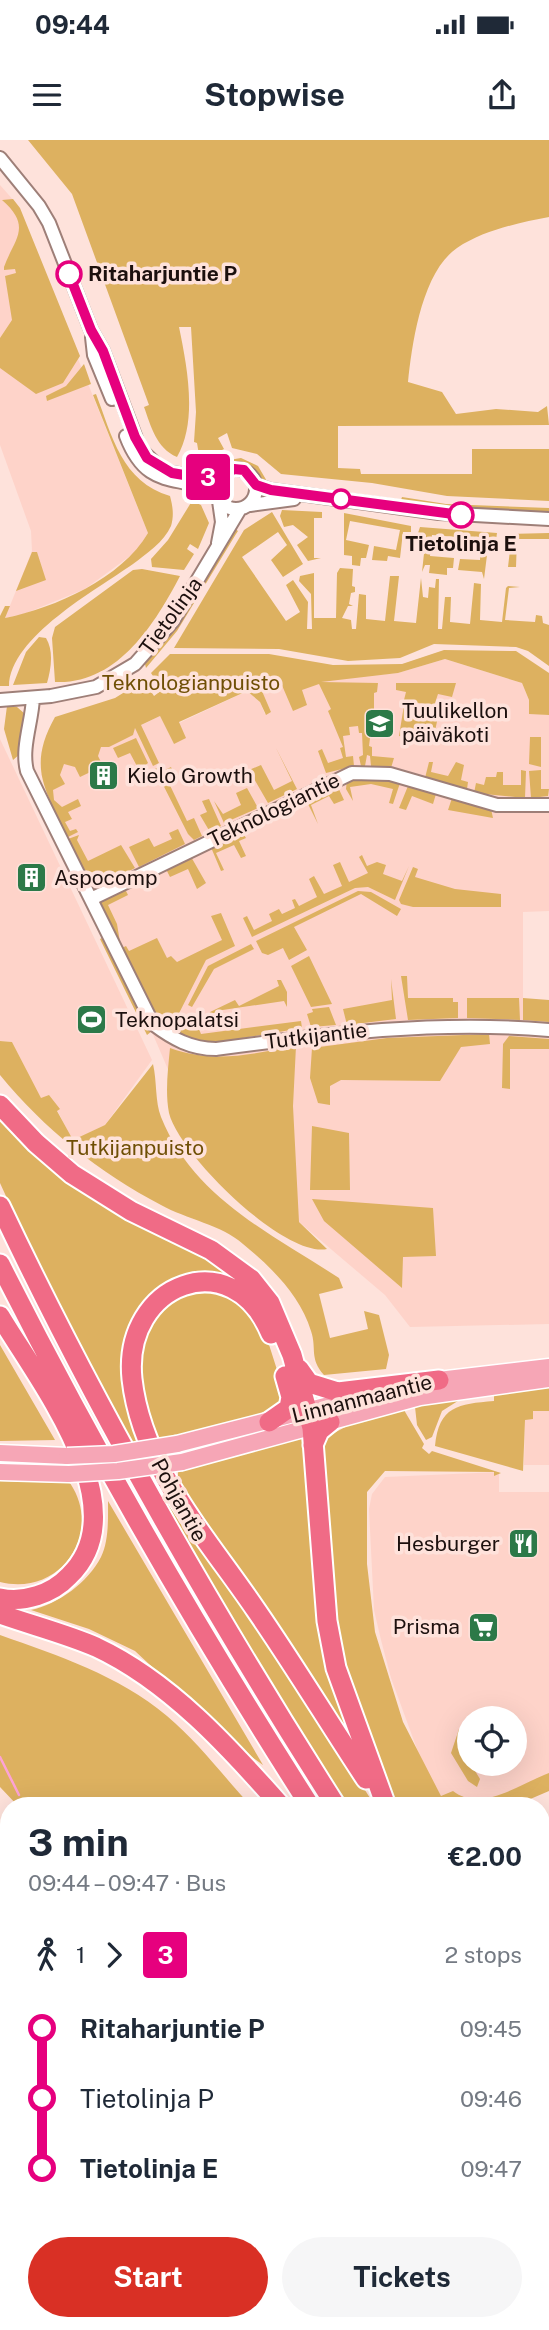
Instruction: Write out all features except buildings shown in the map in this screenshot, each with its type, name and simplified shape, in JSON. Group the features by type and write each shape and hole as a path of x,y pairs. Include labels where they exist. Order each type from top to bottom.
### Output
{"highway":[{"path":"0,1105 36,1143 93,1188 131,1211 211,1250 251,1279 276,1313 316,1427 327,1621 336,1668 382,1797"},
{"name":"Pohjantie","path":"0,1206 69,1347 180,1549 332,1797"},
{"path":"0,1264 96,1447 195,1619 304,1797"},
{"path":"269,1422 289,1408 291,1397 267,1324 249,1298 221,1284 188,1284 162,1296 144,1315 134,1343 132,1378 143,1430 177,1498 257,1611 379,1797"},
{"path":"0,1317 76,1448 91,1491 94,1514 89,1546 80,1564 64,1582 38,1595 0,1598"},
{"path":"292,1355 309,1383 329,1390 349,1391 376,1385 439,1380"},
{"path":"0,1614 96,1647 141,1673 189,1711 272,1797"}],"main road":[{"name":"Linnanmaantie","path":"0,1453 67,1456 114,1454 177,1444 269,1422 316,1427 395,1387 549,1367"},
{"name":"Linnanmaantie","path":"0,1472 69,1474 118,1471 182,1462 443,1392 549,1379"}],"street":[{"path":"0,158 39,206 49,223 91,330 103,351 135,437 147,458 172,473 202,478 221,476"},
{"path":"91,330 94,355 132,452 163,479 209,490 228,508 245,507 270,500 327,497"},
{"path":"218,498 216,485 221,476 229,470 244,470 256,485 271,490 439,513 549,519"},
{"path":"245,507 256,495 256,485"},
{"name":"Tietolinja","path":"215,553 222,522 218,498"},
{"name":"Tietolinja","path":"0,700 33,698 96,687 135,664 164,633 245,507"},
{"name":"Tutkijantie","path":"33,698 32,721 23,758 27,771 153,1024 191,1047 216,1049 403,1026 496,1026 549,1030"},
{"name":"Teknologiantie","path":"90,899 352,773 390,774 497,805 549,805"}],"shaded area":[{"path":"0,185 15,202 148,533 137,551 85,589 24,614 5,618 32,551 31,531 0,445"},
{"path":"445,659 522,683 529,700 541,714 549,715 549,911 523,912 523,1019 549,1022 549,1324 410,1327 385,1295 299,1222 176,1088 41,774 160,716 174,744 179,723 247,691 260,702 265,714 271,712 262,691 282,683 294,711 301,690 328,679 398,673"},
{"path":"0,739 152,1060 105,1125 73,1141 57,1110 41,1099 12,1042 0,1041"},
{"path":"525,1411 549,1411 549,1465 524,1465"},
{"path":"499,1472 499,1492 549,1492 549,1782 511,1797 441,1797 421,1760 391,1678 374,1610 369,1509 372,1494 385,1477"}],"green space":[{"path":"28,140 549,140 549,217 478,236 457,248 445,259 435,274 421,309 408,382 442,392 456,414 496,409 538,412 547,406 549,425 338,426 338,468 360,469 361,474 472,474 472,449 549,449 549,501 447,496 372,483 281,474 257,454 232,448 227,433 218,438 224,449 200,461 197,443 194,442 196,412 191,327 179,327 189,393 187,427 177,457 170,453 159,442 149,422 144,407 149,405 72,194"},
{"path":"13,199 20,208 80,356 63,383 36,394 0,368 0,338 12,320 5,276 16,273 15,269 4,270 4,267 16,241 19,226 17,218 2,200"},
{"path":"84,364 91,384 47,401 46,396 66,386"},
{"path":"96,394 114,441 130,469 140,480 170,496 173,511 171,526 149,552 78,601 39,633 13,668 9,686 0,686 0,616 5,606 10,606 5,618 45,607 85,589 122,564 148,533 93,395"},
{"path":"241,458 258,466 268,483 261,482 253,472 241,465 207,474 223,461"},
{"path":"402,497 446,504 549,508 549,514 482,512 400,503"},
{"path":"192,501 201,505 209,523 198,549 190,544 187,549 194,554 184,570 152,567 151,559 168,540"},
{"path":"282,510 322,512 322,518 314,518 314,558 321,558 308,561 297,545 308,537 293,525 284,527 280,516"},
{"path":"272,512 303,564 283,577 271,560 287,545 278,532 242,557 286,621 300,612 286,585 293,580 308,602 307,629 312,629 311,594 299,581 300,576 314,573 314,618 336,618 337,573 340,568 353,569 352,586 355,587 355,592 351,593 349,604 353,606 348,606 342,618 351,620 352,629 356,629 359,594 366,595 366,619 385,621 390,576 399,576 394,621 416,623 421,578 423,597 428,598 429,587 435,588 436,579 439,579 438,629 442,629 445,597 451,597 450,622 470,624 474,583 481,584 480,620 502,622 506,588 520,587 509,588 505,620 535,622 536,615 542,616 543,623 549,625 549,666 528,651 516,647 434,644 400,658 348,661 279,649 174,648 244,530"},
{"path":"344,513 411,526 411,532 403,532 400,558 388,556 387,561 372,560 374,546 396,550 400,530 350,521 346,540 369,545 366,558 361,558 360,566 352,565 352,556 344,555"},
{"path":"420,527 497,533 496,540 489,539 484,579 482,572 458,570 460,559 480,560 481,539 432,535 430,556 454,558 453,568 447,568 447,575 429,573 430,565 425,565 422,572 426,535 418,533"},
{"path":"234,528 238,531 177,631 146,668 145,664 182,617"},
{"path":"549,533 549,539 517,539 516,567 508,567 511,541 504,539 505,534"},
{"path":"32,552 37,552 46,580 16,591"},
{"path":"142,569 180,576 146,631 115,662 97,673 77,680 55,682 52,638 55,627 133,570"},
{"path":"39,637 46,638 51,654 47,683 13,685 26,652"},
{"name":"Teknologianpuisto","path":"444,650 516,651 549,673 549,715 529,714 529,700 522,683 445,659 398,673 321,682 378,683 377,692 374,693 374,729 371,730 369,746 372,747 372,756 394,758 391,768 371,766 370,756 367,755 365,766 361,766 359,757 363,755 362,733 359,733 358,726 349,727 350,735 343,736 346,757 353,756 354,766 326,773 318,751 322,749 328,763 343,758 340,748 343,747 328,711 331,709 319,684 302,690 307,705 293,711 281,683 262,691 271,712 266,715 260,702 247,691 179,722 186,738 174,744 160,716 141,725 159,763 153,766 135,728 133,735 109,747 101,747 98,756 103,766 80,777 75,767 64,764 60,775 65,784 53,790 54,800 62,807 78,799 81,806 68,812 72,819 65,822 70,831 76,829 78,832 68,837 46,792 42,778 42,750 55,717 115,698 144,680 154,696 162,690 151,673 170,654 269,654 333,665 402,664"},
{"path":"396,683 456,683 452,697 438,694 434,706 404,700 406,692 396,690"},
{"path":"404,705 428,709 428,714 431,710 439,712 435,731 429,730 425,741 399,736"},
{"path":"7,706 17,707 25,714 20,754 13,760 4,729"},
{"path":"530,737 541,737 541,767 529,764"},
{"path":"136,738 148,763 139,770 130,753 118,758 113,748"},
{"path":"276,748 297,789 268,803 249,770 261,765 274,790 292,781"},
{"path":"429,762 433,762 431,772 448,776 456,762 464,765 461,780 468,782 467,789 425,778"},
{"path":"160,766 163,771 171,767 173,772 166,777 187,821 194,818 202,836 194,840 188,834 155,769"},
{"path":"521,770 526,771 525,798 474,793 476,783 484,785 486,777 496,777 497,772 503,772 503,785 521,785"},
{"path":"541,770 541,789 549,789 548,796 531,798 529,771"},
{"path":"377,777 400,783 393,804 389,803 393,789 371,784 350,787 353,801 346,789 347,779"},
{"path":"337,785 344,800 334,804 329,796 311,805 318,824 306,800"},
{"path":"408,786 436,794 433,804 412,796 406,810 399,808"},
{"path":"247,788 258,808 224,823 214,801 223,814 241,805 236,793"},
{"path":"452,798 491,809 493,818 448,810"},
{"path":"209,799 221,826 210,832 200,815 207,812 202,801"},
{"path":"178,829 185,844 139,867 129,847 149,838 154,847 172,839 169,833"},
{"path":"242,832 246,838 239,841 246,856 241,858 234,845 216,853 224,870 221,871 210,845"},
{"path":"79,835 77,840 88,861 121,845 135,868 114,879 84,870 68,839"},
{"path":"190,855 206,883 197,889 188,869 170,877 165,867"},
{"path":"362,855 367,866 377,862 386,865 383,874 402,881 409,866 395,900 368,887 355,888 252,937 243,918 247,916 254,930 272,921 269,914 279,909 282,914 295,908 292,900 295,899 299,906 317,897 309,879 314,876 324,894 342,886 333,865 340,862 349,882 368,873 359,857"},
{"path":"413,867 418,869 415,877 455,889 501,894 501,907 413,907 401,904 399,900"},
{"path":"124,887 128,895 108,905 117,924 120,942 100,901"},
{"path":"358,891 371,892 401,909 397,916 361,894 294,927 307,950 289,960 283,948 268,955 262,953 256,941"},
{"path":"221,913 235,946 206,960 171,1029 157,1017 122,948 126,946 129,951 157,938 167,958 171,956 177,962 222,940 211,916"},
{"path":"104,937 152,1031 147,1035 100,939"},
{"path":"251,944 254,949 214,969 192,1007 188,1005 208,966"},
{"path":"309,956 332,1004 311,1007 291,966"},
{"path":"401,976 407,976 408,998 453,998 453,1002 458,1002 458,1018 408,1020"},
{"path":"391,979 396,1019 347,1025 343,1009 392,1000"},
{"path":"277,980 281,980 287,992 287,1007 284,1001 216,1011 217,1017 209,1015 235,1000 239,1006 279,986"},
{"path":"467,998 519,998 520,1020 467,1018"},
{"path":"523,998 549,1000 549,1022 523,1020"},
{"path":"329,1007 336,1025 311,1027 307,1014 313,1012 312,1009"},
{"path":"193,1015 201,1034 301,1021 302,1028 214,1043 192,1040 175,1031 181,1020"},
{"path":"489,1034 490,1044 461,1047 440,1081 341,1080 330,1086 330,1105 318,1103 310,1078 312,1048 387,1038"},
{"path":"509,1036 549,1039 549,1049 510,1049 510,1089 502,1088 503,1044"},
{"name":"Tutkijanpuisto","path":"0,1041 12,1042 41,1098 49,1095 60,1109 57,1111 73,1140 105,1125 153,1064 161,1117 175,1145 193,1170 236,1211 339,1278 343,1288 319,1294 330,1338 368,1329 364,1311 379,1315 389,1355 386,1369 324,1375 316,1363 313,1337 300,1305 274,1272 234,1237 171,1210 138,1192 74,1148 35,1114 0,1075"},
{"path":"296,1046 293,1106 299,1222 327,1249 308,1247 286,1237 236,1200 192,1153 169,1113 167,1089 170,1048 218,1057"},
{"path":"0,1112 33,1146 249,1281 221,1281 149,1303 134,1407 254,1613 369,1797 340,1797 283,1707 158,1495 41,1273 0,1183"},
{"path":"312,1126 349,1133 350,1190 310,1190"},
{"path":"312,1199 433,1208 436,1256 403,1257 402,1288 324,1221"},
{"path":"206,1288 238,1297 264,1329 286,1398 266,1414 153,1442 137,1378 139,1344 163,1301"},
{"path":"0,1345 55,1440 56,1440 0,1441"},
{"path":"549,1386 549,1411 533,1411 533,1419 525,1420 523,1471 435,1446 441,1423 452,1410 494,1401 494,1395"},
{"path":"461,1399 442,1411 432,1437 426,1440 417,1425 415,1407 435,1401"},
{"path":"404,1410 424,1444 422,1448 429,1454 432,1451 501,1473 494,1476 494,1472 385,1471 367,1492 367,1564 375,1632 403,1722 441,1796 453,1791 464,1797 388,1797 339,1665 319,1441 349,1425"},
{"path":"306,1437 318,1583 362,1763 172,1482 178,1479 178,1471"},
{"path":"0,1481 70,1483 79,1503 82,1522 79,1541 70,1557 57,1571 41,1580 22,1584 0,1582"},
{"path":"108,1501 263,1765 238,1747 135,1651 89,1629 31,1610 52,1603 72,1591 89,1575 101,1557 105,1544"},
{"path":"0,1635 87,1668 129,1689 167,1716 243,1797 9,1797 0,1787"},
{"path":"457,1735 457,1763 451,1753"},
{"path":"549,1773 549,1791 535,1797 491,1797"},
{"path":"465,1776 478,1776 480,1779 477,1787"}],"waterway":[{"path":"0,1757 19,1795"}],"bus line":[{"name":"3","path":"69,274 91,330 103,351 140,449 159,467 172,473 202,478 221,476 229,470 239,469 252,476 256,485 271,490 461,515"}],"place":[{"name":"Ritaharjuntie P","path":"69,274"},
{"name":"Tietolinja E","path":"461,515"},
{"name":"Tuulikellon päiväkoti","path":"379,723"},
{"name":"Kielo Growth","path":"104,776"},
{"name":"Aspocomp","path":"31,878"},
{"name":"Teknopalatsi","path":"92,1020"},
{"name":"Hesburger","path":"523,1544"},
{"name":"Prisma","path":"483,1627"}]}
